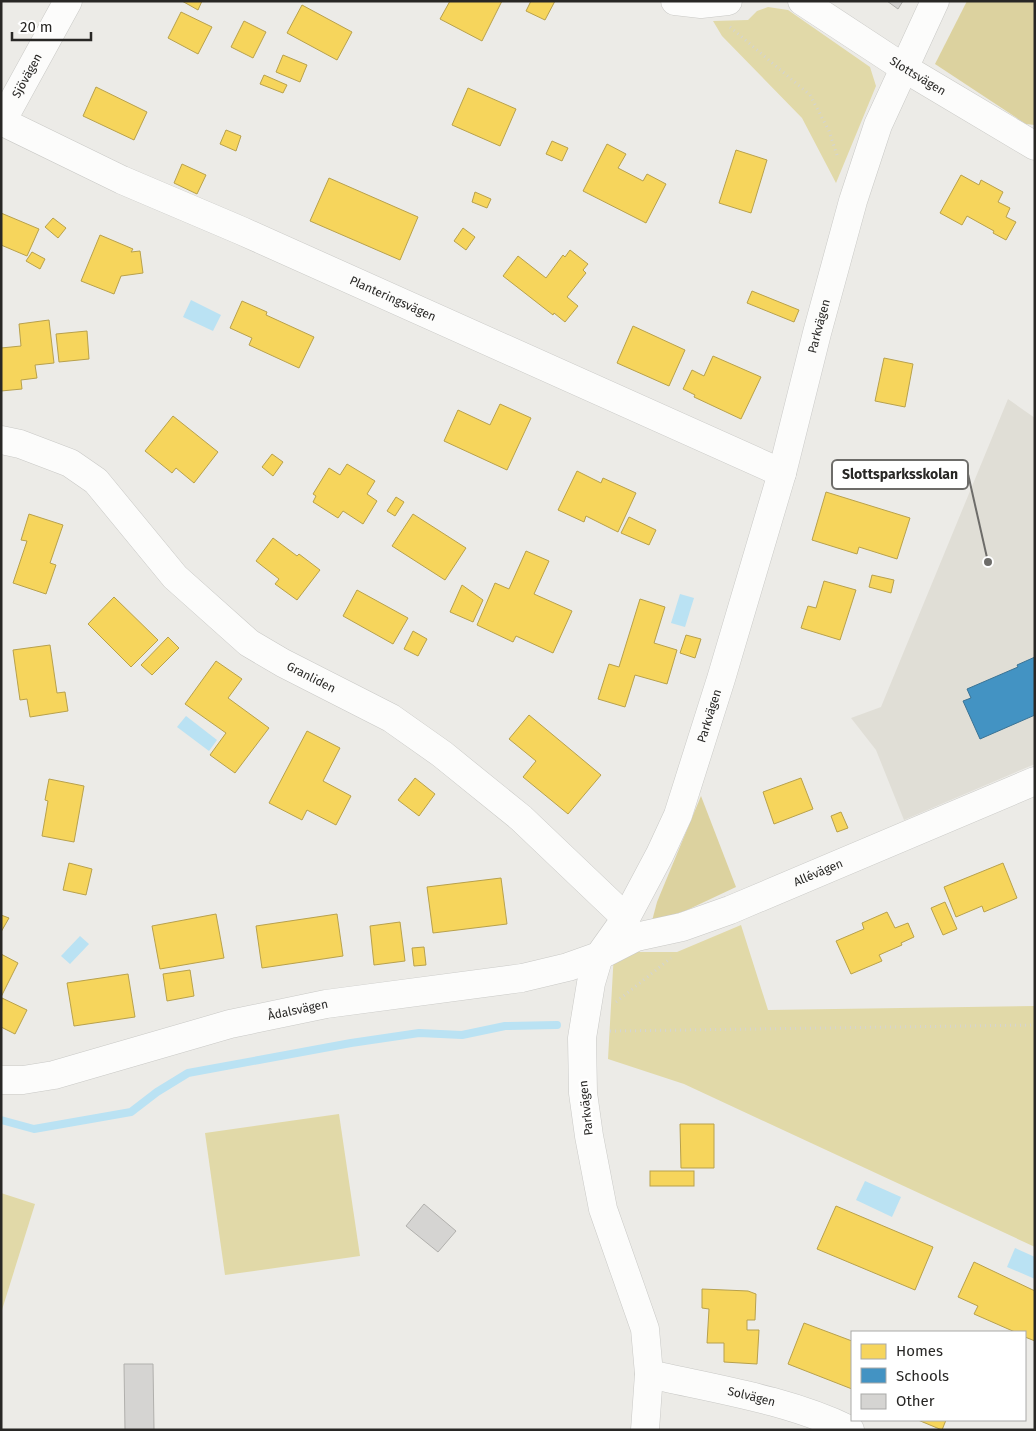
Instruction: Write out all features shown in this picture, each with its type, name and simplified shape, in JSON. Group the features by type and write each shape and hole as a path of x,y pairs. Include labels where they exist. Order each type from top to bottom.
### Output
{"street":[{"name":"Sjövägen","path":"2,122 68,1"},
{"path":"688,2 728,1"},
{"name":"Slottsvägen","path":"802,1 904,68 1035,146"},
{"name":"Parkvägen","path":"645,1430 649,1374 646,1329 603,1209 583,1093 582,1038 591,983 599,956 626,918 660,854 678,815 721,679 782,473 853,201 878,124 935,1"},
{"name":"Planteringsvägen","path":"2,122 122,180 242,231 782,473"},
{"name":"Granliden","path":"1,440 20,444 70,462 96,481 174,577 249,643 283,663 391,718 442,754 522,818 626,918"},
{"name":"Allévägen","path":"599,956 636,937 682,927 730,910 1035,781"},
{"name":"Ådalsvägen","path":"1,1080 23,1080 54,1076 230,1024 326,1004 522,978 568,967 599,956"},
{"name":"Solvägen","path":"649,1374 771,1402 831,1421 850,1430"}],"path":[{"path":"688,2 810,95 829,131 853,201"},
{"path":"615,1003 676,954"},
{"path":"605,1023 610,1031 1035,1025"}],"shaded area":[{"path":"967,1 1035,1 1035,125 1026,124 935,64"},
{"path":"768,7 788,10 870,67 876,86 836,183 802,118 722,36 713,21 748,20 757,11"},
{"path":"1008,399 1035,418 1035,764 904,820 876,750 851,718 881,707"},
{"path":"701,796 736,887 685,911 652,921 657,902"},
{"path":"741,925 768,1010 1035,1006 1035,1247 684,1084 608,1059 614,952 677,952"},
{"path":"339,1114 360,1256 225,1275 205,1133"},
{"path":"1,1193 35,1204 1,1313"}],"water":[{"path":"191,300 221,315 213,331 183,317"},
{"path":"680,594 694,598 685,627 671,623"},
{"path":"186,716 217,740 209,751 177,727"},
{"path":"80,936 89,944 70,964 61,956"},
{"path":"865,1181 901,1197 892,1217 856,1200"},
{"path":"1015,1248 1035,1257 1035,1279 1007,1267"}],"building: Homes":[{"path":"182,1 202,1 198,10"},
{"path":"450,1 502,1 482,41 440,19"},
{"path":"531,1 555,1 545,20 526,11"},
{"path":"302,5 352,32 337,60 287,33"},
{"path":"181,12 212,27 198,54 168,38"},
{"path":"244,21 266,32 253,58 231,47"},
{"path":"283,55 307,65 300,82 276,72"},
{"path":"264,75 287,85 283,93 260,84"},
{"path":"96,87 147,112 134,140 83,116"},
{"path":"468,88 516,109 500,146 452,125"},
{"path":"226,130 241,136 236,151 220,144"},
{"path":"552,141 568,148 562,161 546,154"},
{"path":"607,144 626,154 618,168 643,181 647,174 666,184 646,223 583,191"},
{"path":"736,150 767,160 751,213 719,203"},
{"path":"182,164 206,175 197,194 174,183"},
{"path":"961,175 979,185 981,180 1003,192 998,202 1010,208 1006,217 1016,222 1006,240 967,216 962,225 940,213"},
{"path":"329,178 418,217 400,260 310,221"},
{"path":"475,192 491,199 487,208 472,202"},
{"path":"1,213 39,229 27,256 1,245"},
{"path":"53,218 66,228 58,238 45,227"},
{"path":"463,228 475,237 466,250 454,241"},
{"path":"100,235 133,249 131,252 140,251 143,273 121,276 114,294 81,281"},
{"path":"570,250 588,264 583,270 586,273 567,297 578,306 565,322 554,313 553,315 503,276 518,256 546,278 563,255 565,257"},
{"path":"32,252 45,259 40,269 26,261"},
{"path":"752,291 799,310 794,322 747,303"},
{"path":"242,301 267,312 266,315 314,337 299,368 249,345 252,338 230,328"},
{"path":"49,320 54,363 35,365 37,378 21,380 22,389 1,391 1,348 21,346 19,324"},
{"path":"633,326 685,350 669,386 617,363"},
{"path":"87,331 89,359 59,362 56,334"},
{"path":"713,356 761,377 741,419 694,397 695,395 683,389 692,370 704,376"},
{"path":"884,358 913,364 905,407 875,401"},
{"path":"500,404 531,418 507,470 444,441 458,410 490,425"},
{"path":"173,416 218,452 194,483 176,468 172,473 145,451"},
{"path":"272,454 283,462 273,476 262,467"},
{"path":"347,464 375,481 367,494 377,501 363,524 343,511 338,518 313,502 316,496 313,494 329,468 340,475"},
{"path":"577,471 601,483 603,478 636,493 618,532 586,516 584,522 558,510"},
{"path":"826,492 910,518 897,559 859,547 857,554 812,540"},
{"path":"396,497 404,502 395,516 387,511"},
{"path":"29,514 63,525 50,563 56,565 46,594 13,583 27,541 21,540"},
{"path":"413,514 466,548 445,580 392,546"},
{"path":"629,517 656,530 649,545 621,533"},
{"path":"273,538 320,570 297,600 275,584 279,579 256,561"},
{"path":"526,551 549,561 534,594 572,611 553,653 516,636 513,642 477,625 495,583 509,589"},
{"path":"872,575 894,580 891,593 869,587"},
{"path":"824,581 856,590 840,640 801,628 808,606 816,608"},
{"path":"462,585 483,600 473,622 450,612"},
{"path":"357,590 408,618 393,644 343,616"},
{"path":"114,597 158,640 131,667 88,624"},
{"path":"640,599 665,607 654,643 677,650 667,684 635,675 625,707 598,699 609,664 619,667"},
{"path":"413,631 427,639 418,656 404,649"},
{"path":"686,635 701,639 695,658 680,653"},
{"path":"168,637 179,648 152,675 141,665"},
{"path":"50,645 57,693 65,692 68,711 30,717 27,699 20,700 13,650"},
{"path":"216,661 242,679 228,698 269,728 235,773 210,755 226,733 185,704"},
{"path":"529,715 601,775 568,814 523,777 536,761 509,739"},
{"path":"307,731 340,748 323,781 351,796 336,825 307,810 302,820 269,803"},
{"path":"415,778 435,794 419,816 398,800"},
{"path":"801,778 813,809 774,824 763,792"},
{"path":"49,779 84,786 74,842 42,836 48,801 45,800"},
{"path":"841,812 848,828 837,832 831,816"},
{"path":"69,863 92,869 86,895 63,890"},
{"path":"1003,863 1017,898 984,912 982,906 956,917 944,887"},
{"path":"501,878 507,924 433,933 427,887"},
{"path":"945,902 957,929 943,935 931,908"},
{"path":"887,912 895,928 908,923 914,937 901,943 902,945 879,955 882,961 851,974 836,941 864,929 862,923"},
{"path":"216,914 224,958 160,969 152,926"},
{"path":"337,914 343,956 262,968 256,926"},
{"path":"1,915 9,918 1,932"},
{"path":"400,922 405,961 374,965 370,926"},
{"path":"424,947 426,965 414,966 412,948"},
{"path":"1,954 18,963 1,997"},
{"path":"190,970 194,996 167,1001 163,974"},
{"path":"128,974 135,1017 74,1026 67,983"},
{"path":"2,998 27,1010 15,1034 1,1027"},
{"path":"680,1124 714,1124 714,1168 681,1168"},
{"path":"650,1171 694,1171 694,1186 650,1186"},
{"path":"836,1206 933,1247 915,1290 817,1249"},
{"path":"974,1262 1035,1291 1035,1341 1026,1337 1026,1331 1013,1331 974,1314 978,1306 958,1297"},
{"path":"702,1289 748,1291 756,1294 755,1320 747,1320 747,1330 759,1330 757,1364 724,1362 724,1343 707,1343 709,1309 702,1308"},
{"path":"804,1323 851,1341 851,1389 788,1364"},
{"path":"920,1421 946,1421 942,1430"}],"building: Schools":[{"path":"1035,657 1035,715 980,739 963,701 971,698 967,689 1018,667 1017,665"}],"building: Other":[{"path":"887,1 903,1 898,9"},
{"path":"424,1204 456,1231 438,1252 406,1226"},
{"path":"124,1364 153,1364 154,1430 125,1430"}],"waterway":[{"path":"1,1120 34,1129 131,1112 157,1092 188,1073 351,1043 419,1033 462,1035 505,1026 557,1025"}],"place":[{"name":"Slottsparksskolan","path":"988,562"}]}
